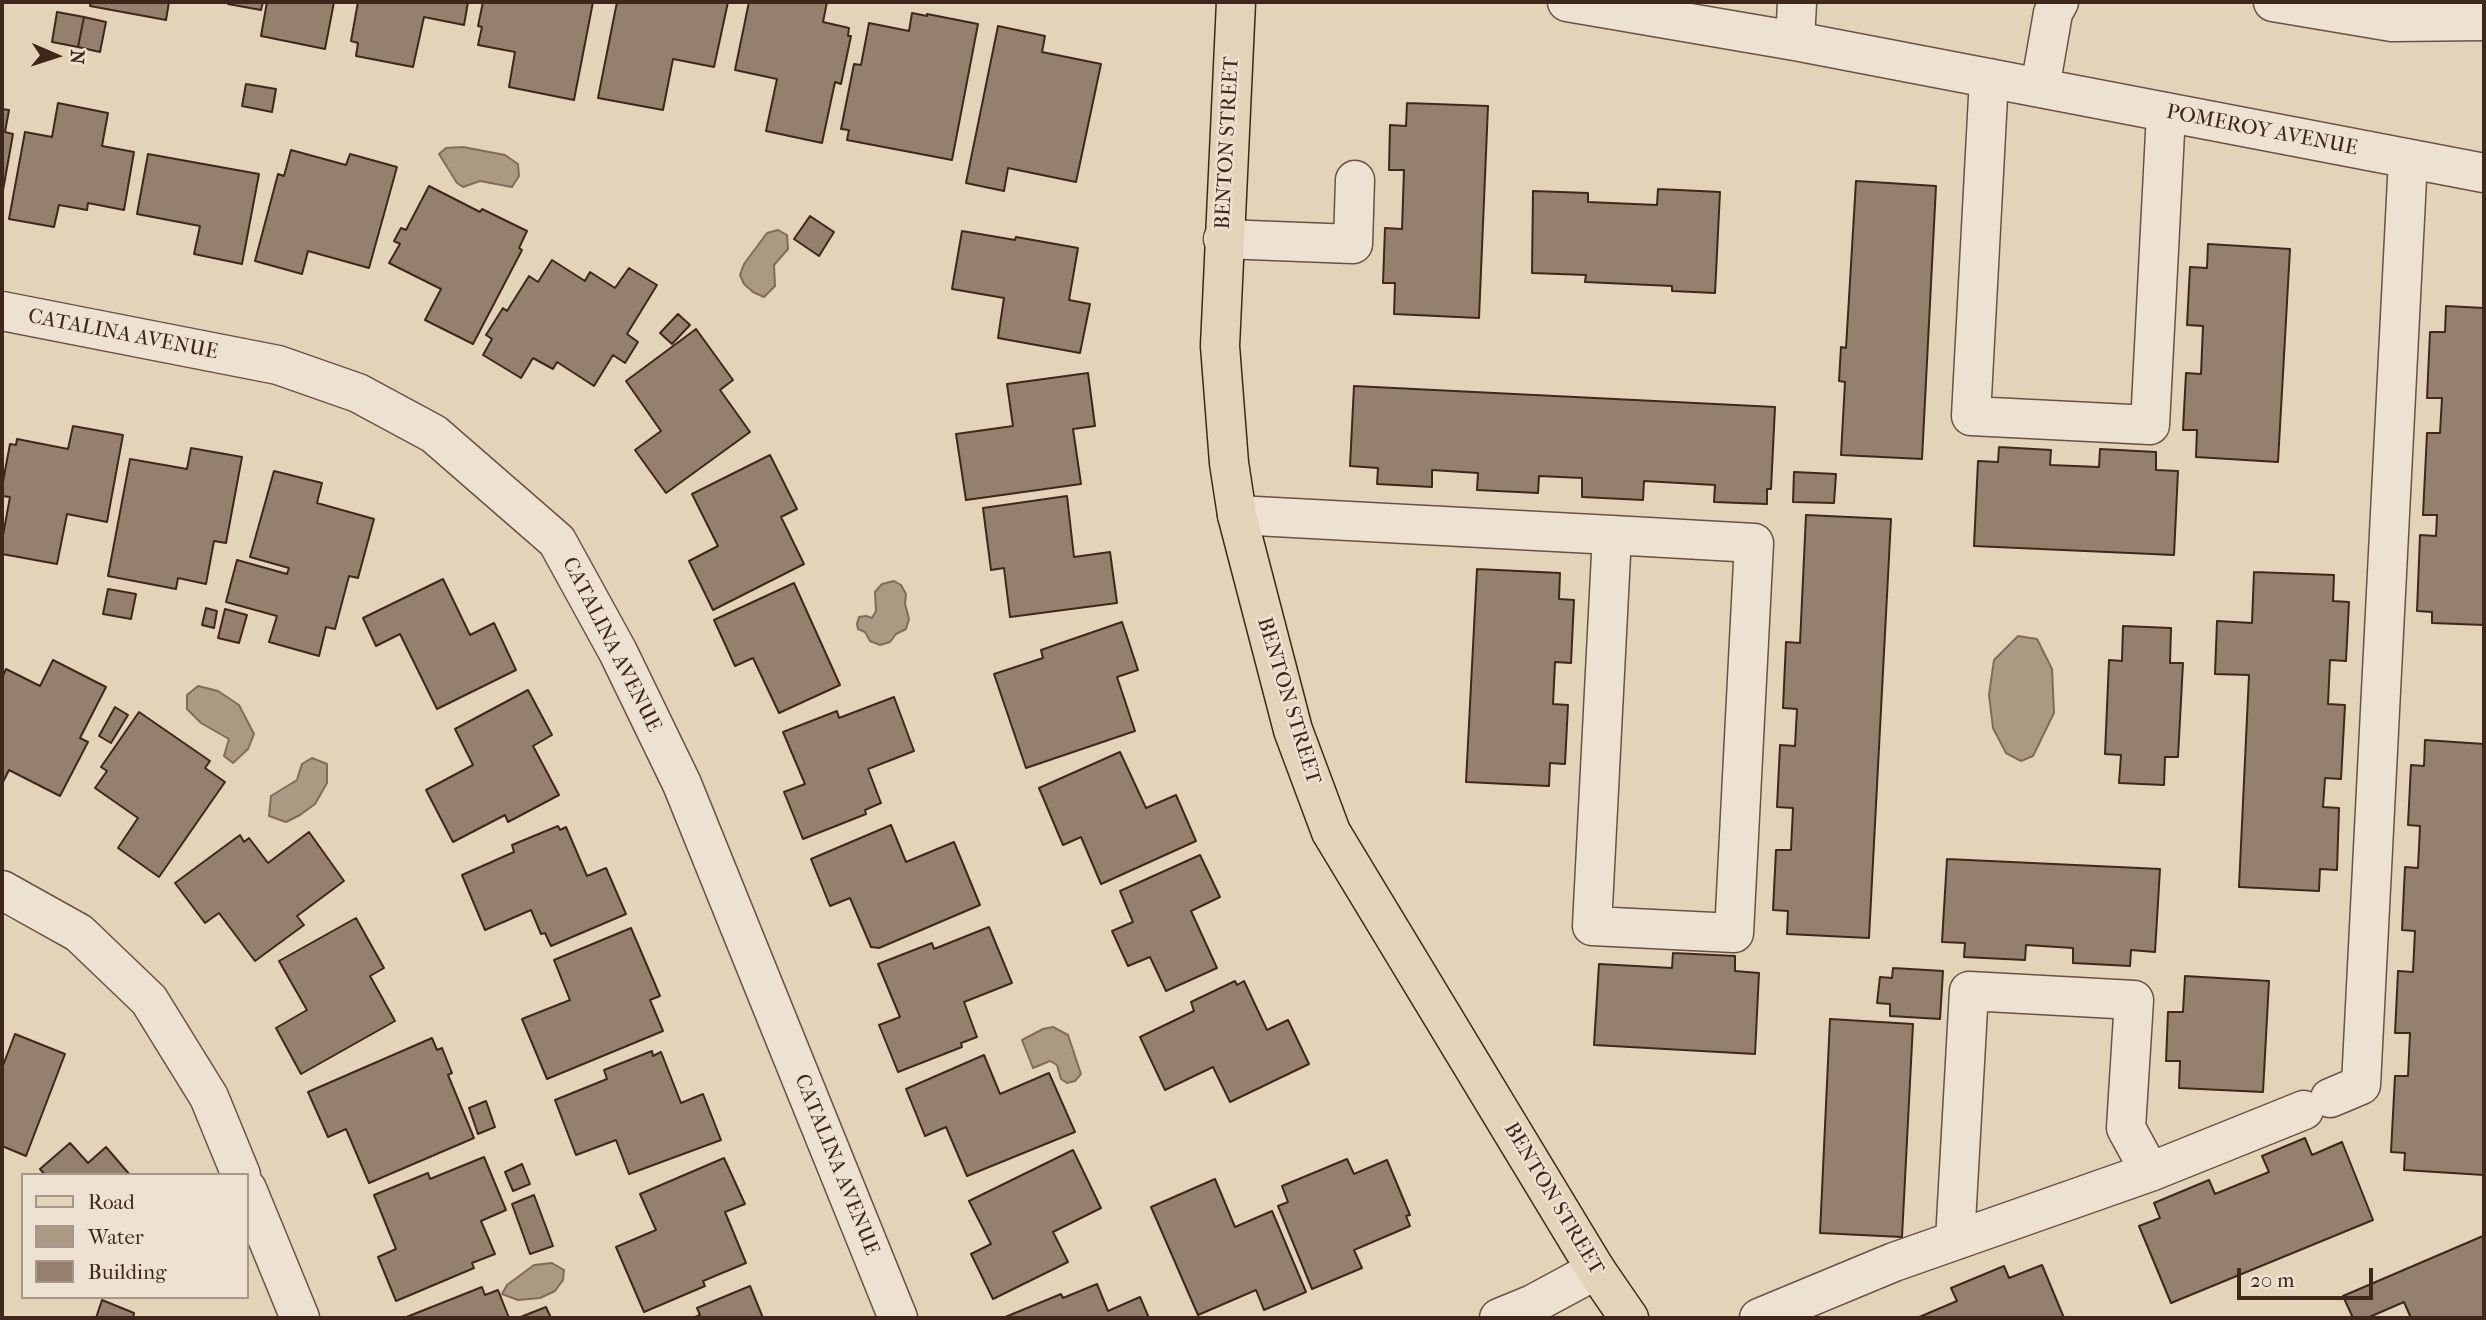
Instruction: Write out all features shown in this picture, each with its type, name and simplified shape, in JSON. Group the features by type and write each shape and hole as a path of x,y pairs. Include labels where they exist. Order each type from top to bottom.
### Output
{"main road":[{"name":"BENTON STREET","path":"1236,2 1220,346 1229,463 1237,516 1293,730 1331,832 1596,1270 1629,1318"}],"street":[{"name":"POMEROY AVENUE","path":"1567,2 1795,41 2484,173"},
{"path":"1795,41 1797,2"},
{"path":"2040,88 2053,12 2059,2"},
{"path":"2273,2 2392,22 2484,21"},
{"path":"1989,78 1971,416 2150,425 2166,113"},
{"path":"1759,1318 1894,1262 2150,1172 2361,1085 2407,159"},
{"path":"1223,239 1353,244 1355,180"},
{"name":"CATALINA AVENUE","path":"2,311 278,365 358,393 435,434 557,541 618,652 682,785 898,1318"},
{"path":"1237,516 1612,535 1754,543 1734,933 1592,926 1612,535"},
{"path":"2,890 79,933 149,1000 209,1097 240,1173"},
{"path":"1955,1240 1969,991 2134,1000 2126,1128 2150,1172"},
{"path":"248,1191 300,1318"},
{"path":"1499,1318 1533,1304 1596,1270"}],"water":[{"path":"463,147 505,155 518,164 519,176 512,187 480,181 463,187 457,183 439,154 446,148"},
{"path":"778,230 787,235 788,249 774,265 775,286 764,297 744,284 740,275 744,264 767,233"},
{"path":"894,581 901,585 906,594 905,604 909,619 906,629 896,634 890,642 880,645 870,641 865,632 858,629 857,624 859,617 872,618 876,611 875,592 882,584"},
{"path":"2018,636 2037,639 2052,669 2054,713 2033,756 2021,761 2006,753 1993,728 1989,695 1994,660"},
{"path":"198,686 218,691 239,705 254,734 248,749 233,763 224,756 229,739 201,723 187,709 187,695"},
{"path":"312,758 327,764 327,783 315,804 286,822 269,816 271,796 297,780 302,764"},
{"path":"1053,1027 1068,1035 1081,1074 1075,1081 1067,1083 1061,1079 1057,1065 1050,1061 1033,1068 1022,1040"},
{"path":"552,1263 564,1270 563,1280 555,1291 540,1298 518,1300 502,1294 507,1285 534,1265"}],"building":[{"path":"91,2 169,2 166,20 90,6"},
{"path":"263,2 261,10 228,4"},
{"path":"267,2 334,2 325,49 261,36"},
{"path":"358,2 468,2 464,25 424,17 413,67 356,56 358,43 351,41"},
{"path":"483,2 593,2 574,100 509,87 515,52 478,45 482,27 478,26"},
{"path":"617,2 728,2 714,67 673,59 663,110 598,98"},
{"path":"749,2 827,2 823,22 849,28 848,36 851,36 841,84 835,82 822,143 766,131 777,79 735,70"},
{"path":"57,12 84,17 78,47 52,42"},
{"path":"912,13 978,24 952,160 847,140 849,130 841,129 854,64 861,65 869,23 909,31"},
{"path":"84,17 106,22 100,52 78,47"},
{"path":"998,26 1045,36 1042,52 1101,64 1076,182 1008,168 1004,191 966,183"},
{"path":"246,84 276,89 272,112 242,106"},
{"path":"58,103 108,113 102,146 134,152 124,210 88,203 87,210 59,205 54,227 9,219 25,132 52,137"},
{"path":"1407,103 1488,106 1479,318 1394,314 1395,283 1383,283 1385,228 1402,229 1404,170 1389,170 1390,125 1406,126"},
{"path":"2,109 9,110 5,132 13,134 2,196"},
{"path":"291,150 346,165 350,154 397,167 369,268 308,251 302,274 255,261 278,174 284,176"},
{"path":"148,154 259,174 242,264 194,254 200,226 137,214"},
{"path":"1856,181 1936,186 1922,459 1841,455 1845,382 1839,381 1841,347 1846,348"},
{"path":"429,186 480,212 482,209 527,231 519,248 522,250 473,344 425,320 441,289 389,263 400,244 394,241 401,228 406,230"},
{"path":"1658,189 1720,192 1715,293 1672,291 1672,286 1585,282 1586,275 1532,273 1533,191 1588,193 1588,202 1657,205"},
{"path":"810,216 834,232 819,256 794,239"},
{"path":"962,231 1078,248 1069,300 1090,304 1080,353 998,338 1004,298 952,289"},
{"path":"2208,244 2290,249 2278,462 2196,457 2197,430 2183,430 2186,373 2201,374 2203,326 2187,325 2190,267 2207,268"},
{"path":"552,260 585,281 590,272 615,288 629,268 657,285 627,334 638,342 625,363 613,355 594,386 557,362 553,369 533,358 521,378 483,355 492,339 486,335 503,308 507,311 529,276 538,282"},
{"path":"2446,306 2484,308 2484,625 2432,623 2432,612 2417,611 2420,535 2436,536 2437,515 2423,515 2427,433 2440,433 2442,398 2427,398 2430,332 2445,332"},
{"path":"678,314 690,325 672,344 660,333"},
{"path":"696,329 733,380 720,390 750,432 666,493 635,450 661,431 626,381"},
{"path":"1088,373 1095,426 1073,429 1081,484 966,500 956,434 1013,426 1007,384"},
{"path":"1354,386 1775,407 1771,489 1767,489 1767,504 1714,502 1715,485 1644,481 1643,500 1582,497 1582,478 1539,476 1538,493 1477,490 1478,473 1432,470 1432,487 1377,484 1378,468 1350,466"},
{"path":"73,426 123,435 107,522 67,514 57,564 2,554 10,497 2,496 2,487 10,444 16,445 17,439 68,449"},
{"path":"1999,447 2051,450 2050,465 2099,467 2100,449 2156,452 2156,470 2178,471 2174,555 1974,546 1978,461 1998,462"},
{"path":"191,448 242,457 226,543 214,541 206,584 178,578 176,589 108,576 130,459 187,469"},
{"path":"770,455 797,509 781,517 804,564 713,610 689,561 718,546 692,494"},
{"path":"274,471 322,483 317,503 374,519 358,578 349,576 335,629 326,627 319,656 269,642 277,616 226,602 237,560 287,574 289,568 250,557"},
{"path":"1794,472 1836,474 1834,503 1793,502"},
{"path":"1067,496 1074,557 1110,552 1117,603 1010,617 1004,568 991,570 983,508"},
{"path":"1806,515 1891,519 1869,938 1787,934 1788,911 1773,910 1776,850 1791,850 1793,808 1777,807 1780,745 1795,746 1797,709 1783,708 1786,642 1800,643"},
{"path":"1477,569 1560,573 1559,599 1574,600 1571,663 1555,662 1553,704 1568,705 1565,764 1550,763 1549,786 1466,782"},
{"path":"2254,572 2334,575 2333,601 2349,602 2346,661 2330,660 2328,704 2345,705 2341,779 2325,778 2323,807 2339,808 2337,870 2320,869 2319,891 2239,887 2249,675 2215,674 2217,621 2252,623"},
{"path":"443,579 470,635 494,623 516,670 437,709 400,634 376,646 363,618"},
{"path":"794,583 840,685 779,713 753,658 735,666 714,620"},
{"path":"108,589 136,594 131,619 103,614"},
{"path":"206,608 217,611 214,628 202,625"},
{"path":"225,609 247,615 239,643 218,638"},
{"path":"1122,622 1138,670 1117,677 1135,731 1026,768 994,674 1043,658 1041,650"},
{"path":"2123,626 2171,628 2170,663 2183,663 2178,757 2165,757 2164,785 2119,783 2121,755 2105,754 2109,660 2122,661"},
{"path":"53,660 106,687 80,738 88,742 60,796 9,770 2,784 2,678 6,669 40,686"},
{"path":"528,690 552,735 533,746 559,795 508,822 505,815 453,842 426,790 473,765 455,729"},
{"path":"894,697 914,751 868,769 881,803 865,810 866,814 803,839 784,792 805,784 783,732 837,711 839,718"},
{"path":"115,707 128,715 111,743 99,736"},
{"path":"139,712 210,761 205,768 225,782 159,877 118,848 138,818 95,788 107,771 101,767"},
{"path":"2425,740 2484,744 2484,1175 2404,1170 2405,1153 2391,1152 2395,1076 2408,1076 2410,1033 2395,1033 2398,971 2413,972 2415,931 2402,930 2405,867 2418,868 2420,826 2408,825 2411,765 2424,766"},
{"path":"1120,752 1146,808 1176,795 1196,841 1101,884 1081,837 1063,845 1039,788"},
{"path":"891,825 906,862 954,842 980,905 879,948 871,947 850,898 830,906 811,859"},
{"path":"558,826 560,830 566,827 587,876 606,868 626,914 551,946 545,933 541,934 531,910 485,930 462,875 514,852 512,845"},
{"path":"309,832 344,881 297,916 304,925 255,961 219,913 205,923 175,883 240,835 244,842 249,838 268,863"},
{"path":"1200,855 1220,897 1191,911 1217,968 1166,991 1150,957 1128,966 1112,931 1133,922 1120,891"},
{"path":"1947,859 2160,869 2155,952 2131,950 2130,966 2073,963 2073,948 2026,945 2025,960 1964,957 1965,943 1942,942"},
{"path":"356,918 384,968 370,976 395,1021 301,1074 276,1028 307,1010 279,961"},
{"path":"989,927 1012,983 964,1002 977,1037 961,1043 962,1047 898,1072 879,1025 900,1017 878,964 932,943 934,949"},
{"path":"631,928 660,996 650,1000 663,1031 547,1079 522,1019 570,1000 554,960"},
{"path":"1673,953 1735,956 1735,971 1759,973 1755,1054 1594,1045 1599,964 1672,968"},
{"path":"1893,968 1943,971 1940,1019 1890,1016 1890,1004 1877,1003 1880,977 1892,978"},
{"path":"2185,976 2269,981 2263,1092 2179,1088 2180,1061 2166,1061 2168,1012 2183,1012"},
{"path":"1235,981 1237,985 1244,981 1267,1030 1288,1020 1309,1064 1230,1102 1213,1067 1165,1090 1140,1037 1194,1011 1191,1002"},
{"path":"1830,1019 1913,1024 1902,1237 1820,1233"},
{"path":"15,1034 65,1054 26,1156 2,1146 2,1068"},
{"path":"432,1038 437,1050 442,1048 452,1073 448,1075 474,1138 369,1183 346,1129 328,1137 308,1092"},
{"path":"652,1051 653,1056 661,1052 681,1103 703,1094 721,1140 629,1174 616,1140 576,1155 555,1100 607,1079 604,1070"},
{"path":"984,1055 1000,1094 1049,1073 1075,1132 967,1176 946,1127 925,1136 906,1089"},
{"path":"486,1101 495,1127 478,1134 469,1108"},
{"path":"2305,1138 2312,1155 2342,1142 2373,1220 2171,1303 2139,1226 2160,1218 2154,1203 2209,1180 2215,1194 2269,1172 2262,1156"},
{"path":"70,1143 88,1163 106,1147 128,1173 43,1173 40,1169"},
{"path":"1073,1150 1101,1208 1053,1232 1068,1262 993,1299 971,1254 991,1244 969,1201"},
{"path":"484,1157 506,1210 481,1221 495,1254 472,1263 474,1268 396,1301 378,1257 396,1249 374,1195 428,1173 430,1179"},
{"path":"724,1158 745,1204 725,1212 746,1263 703,1281 705,1286 644,1312 616,1247 656,1230 640,1194"},
{"path":"1347,1159 1354,1174 1387,1160 1410,1215 1406,1216 1410,1226 1354,1250 1362,1268 1312,1289 1278,1206 1288,1202 1282,1186"},
{"path":"522,1164 530,1184 513,1191 505,1172"},
{"path":"1215,1179 1235,1227 1272,1211 1306,1292 1264,1310 1256,1290 1198,1315 1151,1207"},
{"path":"534,1195 553,1246 530,1254 512,1204"},
{"path":"2483,1236 2484,1318 2411,1318 2404,1302 2367,1318 2353,1318 2343,1296"},
{"path":"2042,1265 2064,1318 1917,1318 1957,1301 1951,1288 2004,1266 2009,1278"},
{"path":"1097,1284 1108,1311 1140,1297 1149,1318 1003,1318 1061,1294 1063,1298"},
{"path":"750,1286 763,1318 693,1318 700,1315 697,1308"},
{"path":"482,1287 485,1295 498,1290 509,1318 404,1318"},
{"path":"102,1300 134,1313 133,1318 96,1318"},
{"path":"546,1307 551,1318 518,1318"}]}
